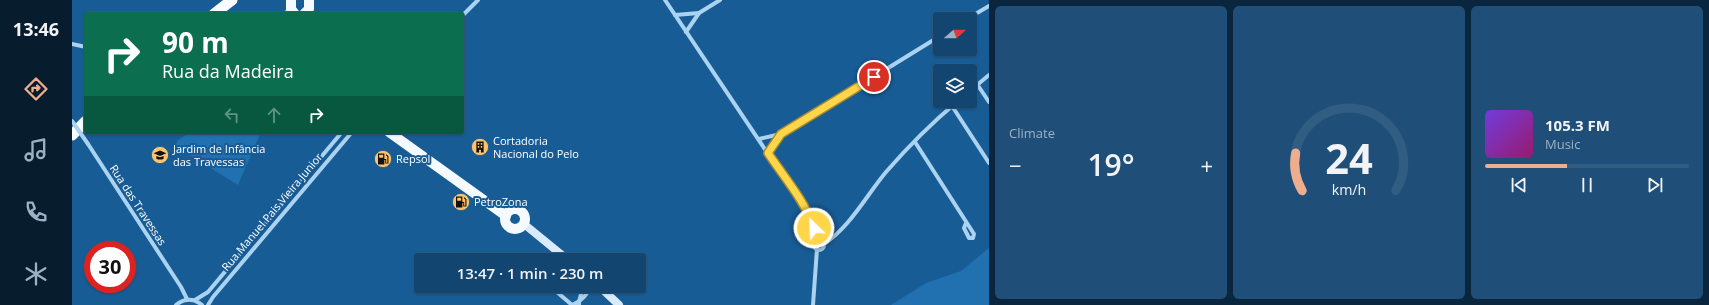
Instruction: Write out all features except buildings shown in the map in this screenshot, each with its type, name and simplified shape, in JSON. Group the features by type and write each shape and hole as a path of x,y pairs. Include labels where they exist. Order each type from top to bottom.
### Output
{"highway":[{"path":"209,12 224,0"},
{"path":"217,12 232,0"},
{"path":"72,124 84,114"},
{"path":"72,135 84,123"}],"main road":[{"path":"392,134 508,214"},
{"path":"402,134 508,214"},
{"path":"508,214 516,210 521,212 524,218 524,224"},
{"path":"508,214 508,225 513,229 519,228 524,224"},
{"path":"524,224 559,253"},
{"path":"607,293 620,305"}],"street":[{"path":"464,14 478,0"},
{"path":"665,0 810,217 817,240 814,244 817,249 813,305"},
{"path":"686,32 699,13 720,0"},
{"path":"977,13 989,6"},
{"path":"675,15 699,13"},
{"path":"759,139 781,134 933,40"},
{"path":"72,44 84,47"},
{"path":"989,75 977,84 989,102"},
{"path":"817,249 821,249 824,244 834,237 866,200 886,172 950,108"},
{"path":"953,108 989,163"},
{"name":"Rua das Travessas","path":"72,121 181,287 186,299"},
{"name":"Rua Manuel Pais Vieira Junior","path":"195,300 208,292 340,134"},
{"name":"Rua Manuel Pais Vieira Junior","path":"208,305 213,297 350,134"},
{"path":"768,153 781,134"},
{"path":"915,142 966,223"},
{"path":"817,240 821,240 824,244"},
{"path":"558,293 572,305 579,304 588,293"},
{"path":"579,304 581,293"},
{"path":"176,305 186,299 195,300 202,305"}],"shaded area":[{"path":"187,134 260,134 238,185 175,146 178,140"},
{"path":"989,248 989,305 891,305 926,283 961,271"}],"place":[{"name":"Cortadoria Nacional do Pelo","path":"480,147"},
{"name":"Jardim de Infância das Travessas","path":"160,155"},
{"name":"Repsol","path":"383,159"},
{"name":"PetroZona","path":"461,202"}],"route":[{"path":"814,228 810,217 768,153 781,134 874,77"}]}
